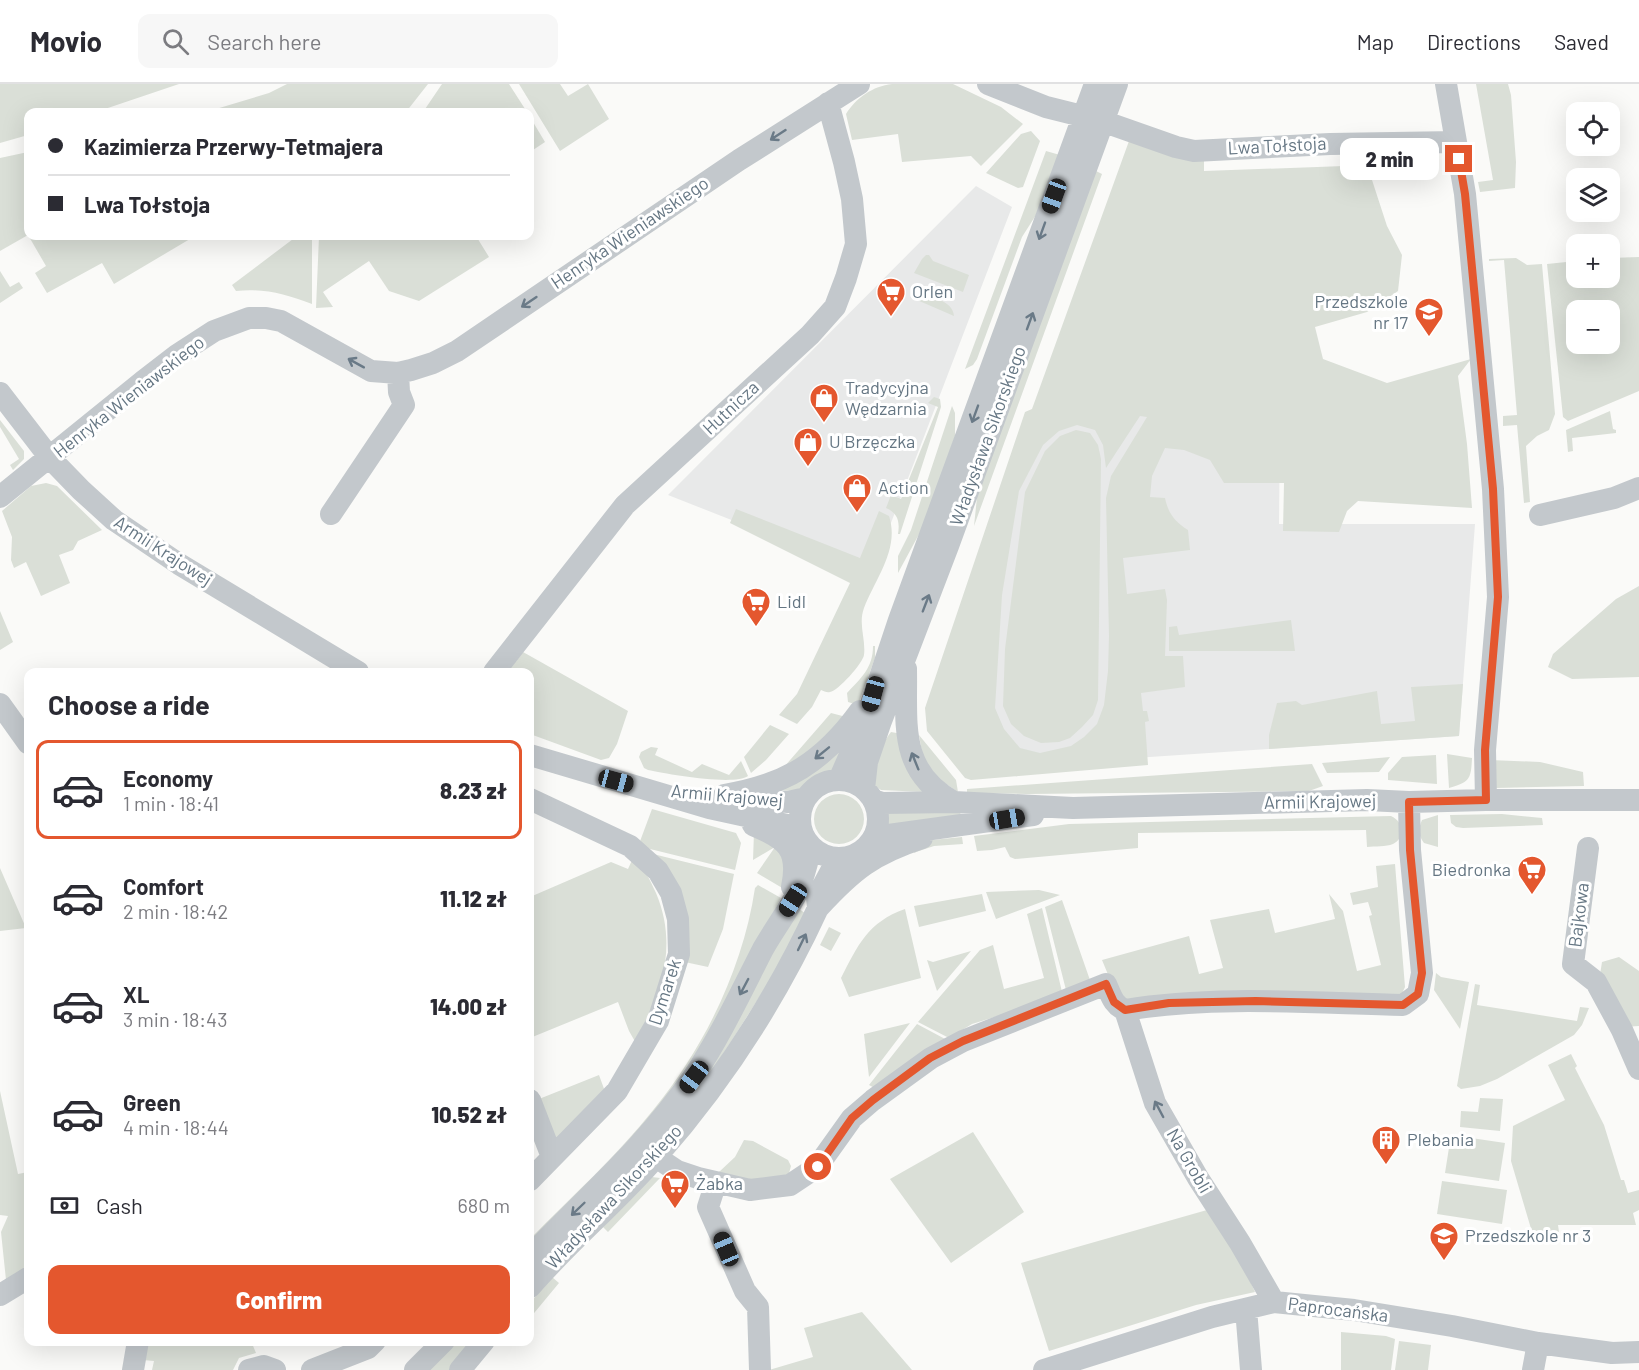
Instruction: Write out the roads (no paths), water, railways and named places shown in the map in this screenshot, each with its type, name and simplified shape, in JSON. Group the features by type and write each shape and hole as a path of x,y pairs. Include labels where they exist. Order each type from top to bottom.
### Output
{"street":[{"name":"Henryka Wieniawskiego","path":"0,497 177,355 214,331 249,318 281,321 371,372 398,373 433,363 457,351 739,160 859,84"},
{"path":"988,84 1046,107 1093,119"},
{"name":"Władysława Sikorskiego","path":"869,794 867,762 948,546 1093,119 1095,84"},
{"name":"Władysława Sikorskiego","path":"839,780 867,716 873,694 1093,119 1117,84"},
{"path":"1446,84 1465,194 1494,498 1498,597 1485,750 1486,800"},
{"name":"Hutnicza","path":"497,668 625,506 810,335 835,307 856,244 852,199 828,103"},
{"name":"Lwa Tołstoja","path":"1093,119 1194,151 1330,144 1456,142"},
{"path":"330,514 404,405 399,392 398,373"},
{"name":"Armii Krajowej","path":"0,393 50,458 81,490 137,537 351,668"},
{"path":"1540,515 1614,498 1639,488"},
{"path":"906,657 908,729 912,758 929,785 936,792 954,802"},
{"name":"Władysława Sikorskiego","path":"728,805 752,791 783,780 809,764 845,732 873,694"},
{"path":"1,707 24,738"},
{"name":"Armii Krajowej","path":"534,756 648,789 728,805 788,802 806,798"},
{"path":"839,780 856,784 869,794 878,814 874,837 859,852 838,858 823,854 806,837 801,812 806,798 820,784 839,780"},
{"name":"Armii Krajowej","path":"869,794 882,803 954,802 1073,808 1367,800 1409,802 1639,800"},
{"name":"Dymarek","path":"534,801 630,846 658,871 671,893 678,919 679,954 658,1021 617,1091 534,1176"},
{"path":"1125,1010 1169,1003 1256,1001 1403,1005 1418,994 1422,973 1410,850 1409,802"},
{"name":"Armii Krajowej","path":"728,805 749,816 806,837"},
{"name":"Armii Krajowej","path":"728,805 783,840 791,849 794,879 790,898 771,935"},
{"name":"Armii Krajowej","path":"874,837 1073,808"},
{"path":"818,908 855,870 876,857 958,826"},
{"name":"Władysława Sikorskiego","path":"534,1252 598,1190 647,1137 687,1085 793,900 807,864 806,837"},
{"name":"Bajkowa","path":"1588,848 1573,964 1596,982 1622,1029 1639,1069"},
{"name":"Władysława Sikorskiego","path":"534,1283 656,1157 711,1087 779,987 818,908 817,897 838,858"},
{"name":"Na Grobli","path":"716,1182 750,1190 790,1185 818,1167 852,1118 930,1058 963,1041 1106,984 1114,1002 1125,1010 1155,1103 1274,1302"},
{"path":"534,1110 552,1157"},
{"path":"656,1157 677,1171 716,1182 708,1207 745,1292 758,1307 760,1370"},
{"path":"0,1295 24,1280"},
{"name":"Paprocańska","path":"1044,1370 1212,1317 1274,1302 1354,1310 1538,1343 1612,1353 1639,1352"},
{"path":"1246,1309 1251,1370"},
{"path":"1533,1370 1538,1343"},
{"path":"133,1370 137,1346"},
{"path":"312,1370 370,1346"},
{"path":"415,1370 439,1346"},
{"path":"460,1370 480,1346"},
{"path":"249,1370 264,1366 275,1370"}],"place":[{"name":"Orlen","path":"891,318"},
{"name":"Przedszkole nr 17","path":"1429,338"},
{"name":"Tradycyjna Wędzarnia","path":"824,424"},
{"name":"U Brzęczka","path":"808,468"},
{"name":"Action","path":"857,514"},
{"name":"Lidl","path":"756,628"},
{"name":"Biedronka","path":"1532,896"},
{"name":"Plebania","path":"1386,1166"},
{"name":"Żabka","path":"675,1210"},
{"name":"Przedszkole nr 3","path":"1444,1262"}]}
